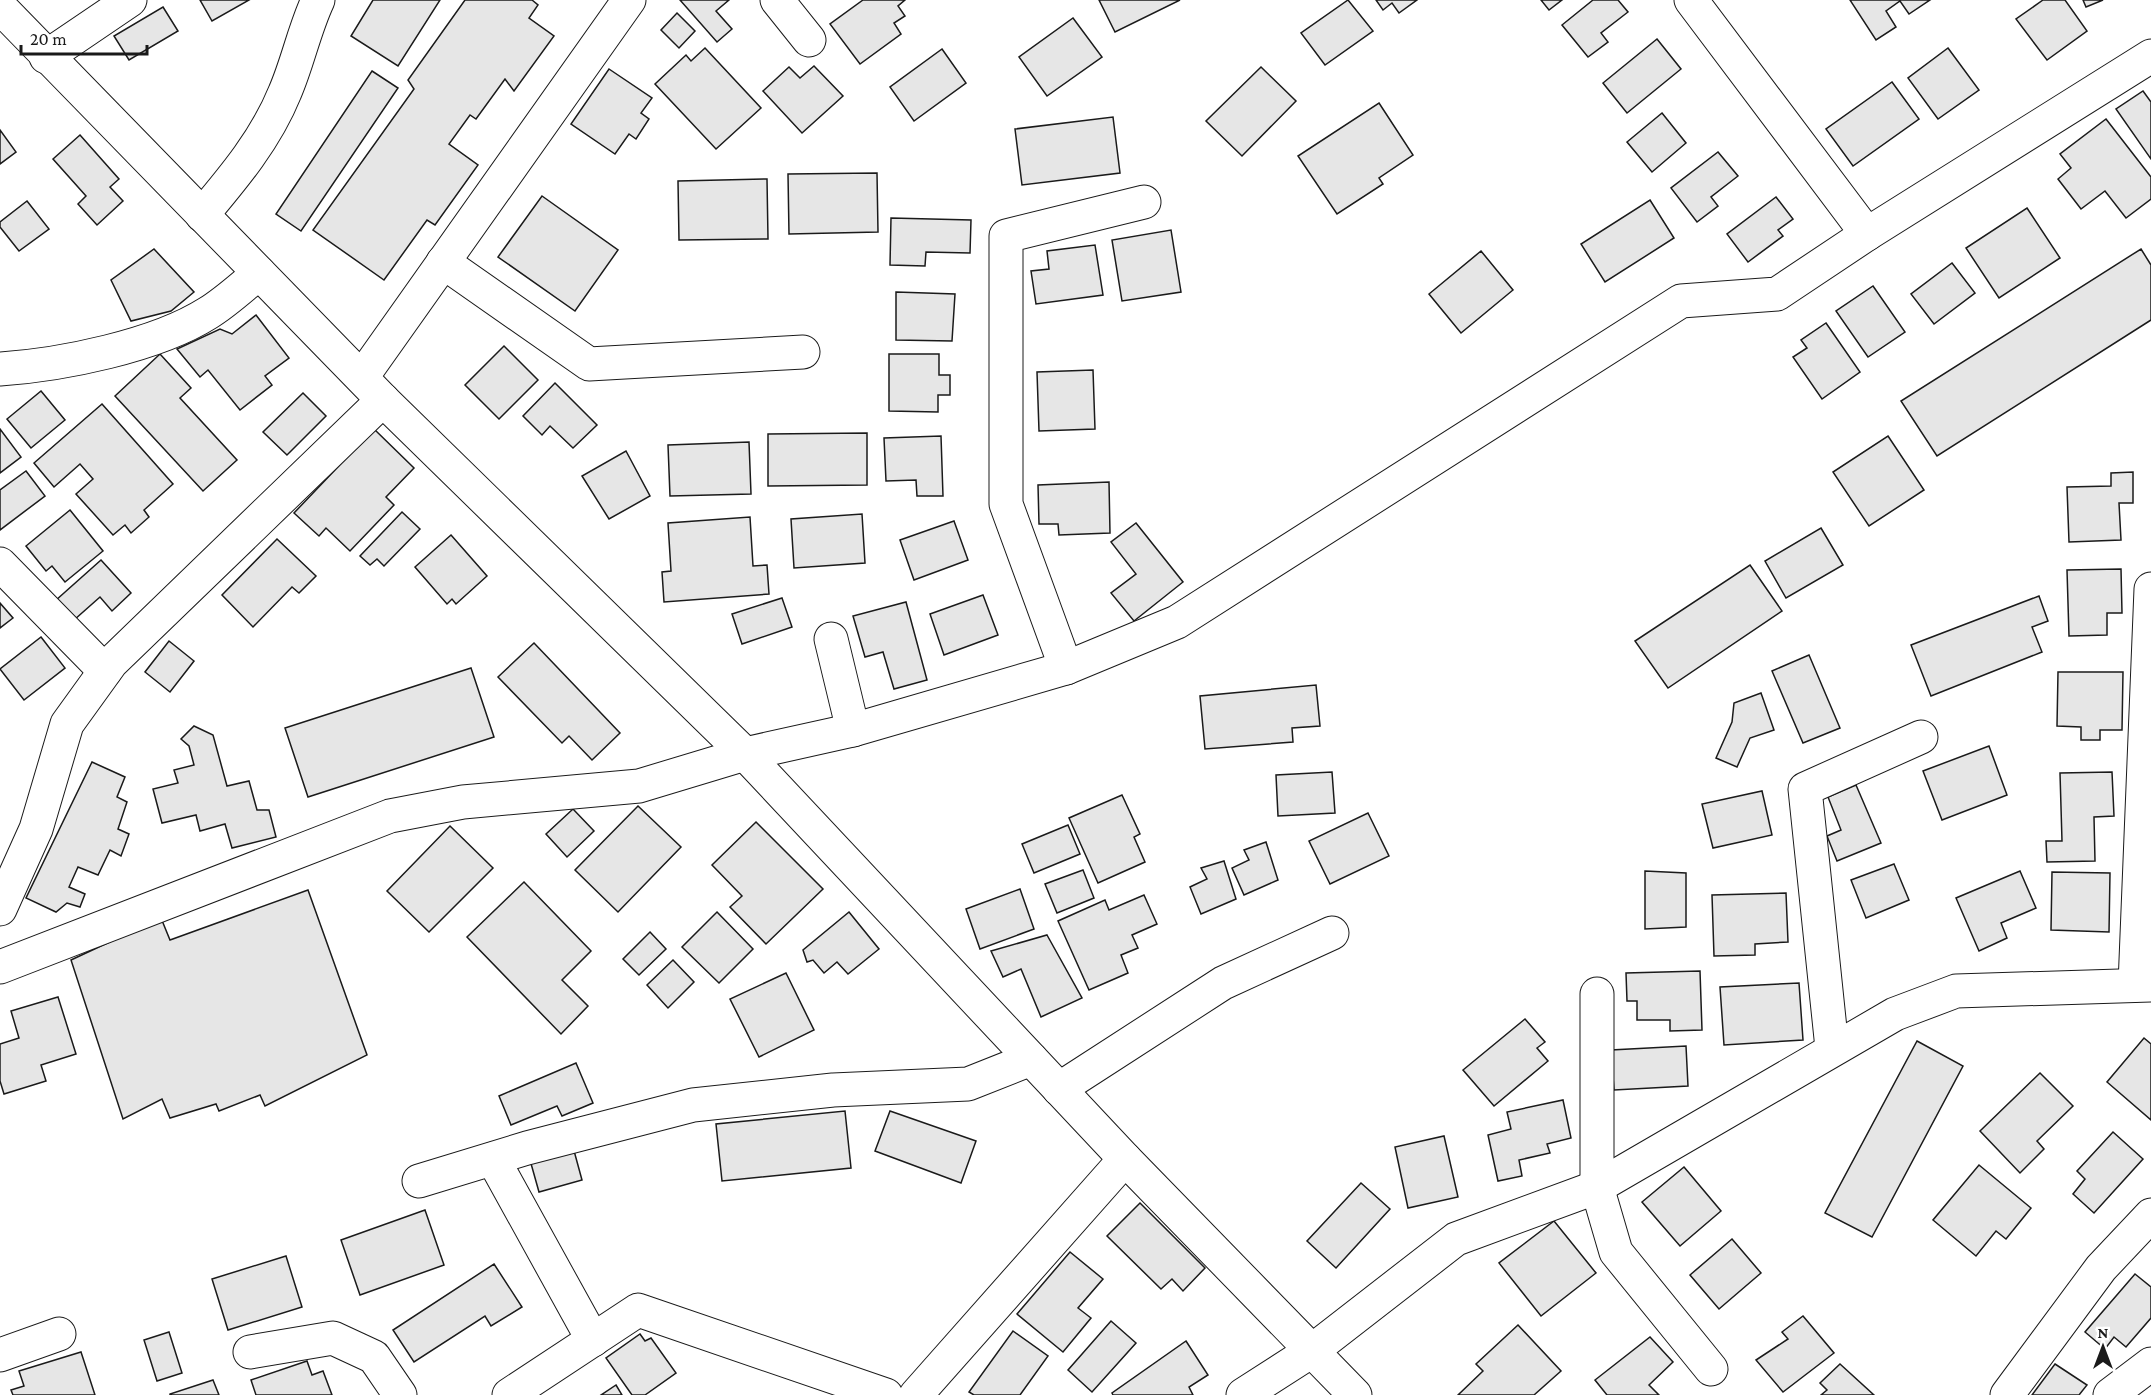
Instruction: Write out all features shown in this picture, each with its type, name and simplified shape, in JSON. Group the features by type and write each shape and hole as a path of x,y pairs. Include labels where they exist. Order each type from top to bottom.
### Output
{"street":[{"path":"46,57 130,0"},
{"path":"202,215 247,162 285,92 306,26 318,0"},
{"path":"0,909 36,829 67,724 105,670 372,388 443,262 628,0"},
{"path":"777,0 809,40"},
{"path":"1691,0 1867,234"},
{"path":"2,15 372,388 745,754 1125,1159 1355,1395"},
{"path":"0,967 390,816 463,801 639,786 745,754 853,730 1066,668 1177,622 1681,301 1777,294 1867,234 2151,56"},
{"path":"1066,668 1006,504 1006,236 1144,202"},
{"path":"443,262 589,364 803,352"},
{"path":"0,369 35,367 118,348 178,328 209,313 259,273"},
{"path":"0,564 105,670"},
{"path":"1243,1395 1313,1350 1456,1239 1597,1187 1832,1048 1895,1014 1956,991 2143,985 2151,589"},
{"path":"831,639 853,730"},
{"path":"1832,1048 1805,789 1921,737"},
{"path":"1059,1089 1223,983 1332,933"},
{"path":"1597,994 1597,1187 1616,1252 1711,1369"},
{"path":"419,1181 693,1105 833,1090 968,1084 1031,1059"},
{"path":"493,1159 593,1340"},
{"path":"916,1395 1125,1159"},
{"path":"2007,1395 2101,1268 2151,1215"},
{"path":"509,1395 638,1310 886,1395"},
{"path":"0,1355 60,1334"},
{"path":"250,1352 333,1338 374,1358 400,1395"},
{"path":"2110,1395 2151,1364"}],"building":[{"path":"200,0 249,0 212,21"},
{"path":"373,0 440,0 398,66 351,36"},
{"path":"465,0 532,0 538,5 529,18 554,36 514,91 505,79 476,119 470,115 449,144 478,165 435,225 427,220 384,280 313,230 414,89 408,80"},
{"path":"680,0 729,0 716,11 732,29 717,42"},
{"path":"863,0 905,0 898,6 905,16 894,23 901,34 860,64 830,24"},
{"path":"1099,0 1180,0 1115,32"},
{"path":"1348,0 1373,31 1325,65 1301,33"},
{"path":"1376,0 1417,0 1399,13 1392,3 1383,10"},
{"path":"1541,0 1562,0 1549,10"},
{"path":"1593,0 1618,0 1628,12 1601,33 1608,42 1588,57 1562,25"},
{"path":"1850,0 1930,0 1909,14 1900,1 1886,11 1896,27 1876,40"},
{"path":"2043,0 2065,0 2087,31 2047,60 2016,19"},
{"path":"2083,0 2103,0 2086,7"},
{"path":"163,7 178,31 129,60 114,36"},
{"path":"677,13 695,31 679,48 661,30"},
{"path":"1073,18 1102,57 1047,96 1019,57"},
{"path":"1657,39 1681,69 1627,113 1603,83"},
{"path":"705,48 761,108 716,149 655,84 686,55 691,61"},
{"path":"1948,48 1979,90 1938,119 1908,78"},
{"path":"942,49 966,83 914,121 890,87"},
{"path":"814,66 843,96 802,133 763,91 789,67 800,78"},
{"path":"1261,67 1296,101 1242,156 1206,121"},
{"path":"609,69 652,98 641,113 649,119 636,139 629,134 615,154 571,124"},
{"path":"372,71 398,88 301,231 276,214"},
{"path":"1892,82 1919,119 1853,166 1826,129"},
{"path":"2143,91 2151,102 2151,159 2116,109"},
{"path":"1379,103 1413,155 1379,178 1383,184 1337,214 1298,156"},
{"path":"1662,113 1686,143 1652,172 1627,142"},
{"path":"1113,117 1120,173 1022,185 1015,129"},
{"path":"2106,119 2151,177 2151,199 2126,218 2105,191 2081,209 2058,179 2071,168 2060,154"},
{"path":"0,130 16,152 0,164"},
{"path":"80,135 119,179 110,187 123,201 97,225 78,204 86,196 53,159"},
{"path":"1718,152 1738,176 1711,197 1718,206 1697,222 1671,188"},
{"path":"877,173 878,232 789,234 788,174"},
{"path":"767,179 768,239 679,240 678,181"},
{"path":"542,196 618,250 575,311 498,257"},
{"path":"1776,197 1793,219 1778,230 1783,236 1748,262 1727,234"},
{"path":"1650,200 1674,238 1605,282 1581,244"},
{"path":"27,201 49,229 19,251 0,227 0,222"},
{"path":"2027,208 2060,258 1999,298 1966,248"},
{"path":"891,218 971,220 970,253 926,252 925,266 890,265"},
{"path":"1171,230 1181,292 1122,301 1112,240"},
{"path":"1095,245 1103,295 1036,304 1031,271 1049,269 1047,251"},
{"path":"154,249 194,292 171,311 131,321 111,280"},
{"path":"2141,249 2151,265 2151,320 1937,456 1901,401"},
{"path":"1481,251 1513,290 1461,333 1429,294"},
{"path":"1952,263 1975,293 1934,324 1911,294"},
{"path":"1873,286 1905,332 1868,357 1836,311"},
{"path":"896,292 955,294 952,341 896,340"},
{"path":"256,315 289,358 265,376 272,385 240,410 208,370 200,377 177,349 220,329 232,334"},
{"path":"1826,323 1860,372 1822,399 1793,357 1807,348 1801,340"},
{"path":"504,346 538,380 499,419 465,385"},
{"path":"160,354 191,388 180,398 237,460 203,491 115,396"},
{"path":"889,354 939,354 939,375 950,375 950,395 938,395 938,412 889,411"},
{"path":"1093,370 1095,429 1039,431 1037,372"},
{"path":"555,383 597,425 573,448 550,426 542,435 523,416"},
{"path":"41,391 65,420 31,448 7,419"},
{"path":"303,393 326,416 287,455 263,432"},
{"path":"102,404 173,484 144,510 149,517 131,533 125,525 113,535 76,494 93,479 80,464 54,487 34,463"},
{"path":"0,429 21,457 0,473"},
{"path":"374,429 414,468 386,497 394,505 350,551 326,528 319,536 294,513"},
{"path":"867,433 867,485 768,486 768,434"},
{"path":"941,436 943,496 917,496 916,480 886,481 884,438"},
{"path":"1888,436 1924,490 1869,526 1833,472"},
{"path":"749,442 751,494 670,496 668,445"},
{"path":"626,451 650,496 609,519 582,476"},
{"path":"26,471 45,496 0,530 0,490"},
{"path":"2133,472 2133,503 2119,503 2121,540 2069,542 2067,487 2111,486 2111,473"},
{"path":"1109,482 1110,533 1059,535 1058,524 1039,524 1038,485"},
{"path":"70,510 103,551 65,582 52,566 46,571 26,546"},
{"path":"402,512 420,529 384,566 377,559 370,565 360,556"},
{"path":"862,514 865,563 794,568 791,519"},
{"path":"750,517 753,566 767,565 769,594 664,602 662,572 671,571 668,523"},
{"path":"954,521 968,560 914,580 900,540"},
{"path":"1136,523 1183,582 1134,621 1111,593 1136,574 1111,542"},
{"path":"1821,528 1843,565 1786,598 1765,561"},
{"path":"451,535 487,576 456,604 452,599 447,604 415,567"},
{"path":"277,539 316,576 299,593 292,587 253,627 222,595"},
{"path":"101,560 131,593 112,611 100,597 74,620 55,601"},
{"path":"1750,565 1782,611 1668,688 1635,641"},
{"path":"2121,569 2122,613 2107,613 2107,635 2069,636 2067,570"},
{"path":"983,595 998,635 944,655 930,614"},
{"path":"2039,596 2048,621 2032,627 2042,652 1931,696 1911,645"},
{"path":"782,598 792,627 742,644 732,614"},
{"path":"906,602 927,680 894,689 883,652 865,657 853,616"},
{"path":"0,603 13,618 0,628"},
{"path":"41,637 65,668 24,700 0,669"},
{"path":"169,641 194,661 170,692 145,672"},
{"path":"534,643 620,733 592,760 569,736 562,743 498,677"},
{"path":"1809,655 1840,728 1803,743 1772,671"},
{"path":"471,668 494,737 308,797 285,728"},
{"path":"2058,672 2123,672 2122,730 2100,730 2100,740 2081,740 2081,727 2057,726"},
{"path":"1316,685 1320,726 1292,728 1293,742 1205,749 1200,696"},
{"path":"1761,693 1774,730 1750,738 1737,767 1716,758 1732,722 1734,703"},
{"path":"194,726 213,735 227,786 249,781 257,810 269,810 276,837 232,848 225,824 200,831 196,815 162,823 153,789 178,783 174,770 194,765 189,746 181,739"},
{"path":"1989,746 2007,795 1942,820 1923,771"},
{"path":"92,762 125,777 117,797 127,802 118,829 129,834 121,856 110,850 98,875 78,867 69,887 85,894 80,907 67,903 56,912 26,898"},
{"path":"1332,772 1335,813 1278,816 1276,775"},
{"path":"2112,772 2114,816 2094,817 2095,861 2047,862 2046,841 2062,841 2060,773"},
{"path":"1856,785 1881,843 1837,861 1827,836 1841,830 1828,797"},
{"path":"1762,791 1772,835 1713,848 1702,804"},
{"path":"1122,795 1140,834 1134,837 1145,862 1098,883 1069,818"},
{"path":"638,806 681,847 618,912 575,870"},
{"path":"573,809 594,831 567,857 546,834"},
{"path":"1368,813 1389,856 1330,884 1309,841"},
{"path":"756,822 823,889 766,944 730,907 742,896 712,865"},
{"path":"1068,825 1080,854 1034,873 1022,844"},
{"path":"450,826 493,868 429,932 387,891"},
{"path":"1266,842 1278,880 1244,895 1232,868 1249,860 1244,850"},
{"path":"1224,861 1236,899 1201,914 1190,887 1207,879 1201,868"},
{"path":"1894,864 1909,900 1866,918 1851,880"},
{"path":"1083,870 1094,898 1057,913 1045,884"},
{"path":"1645,871 1686,873 1686,927 1645,929"},
{"path":"2020,871 2036,908 2001,923 2007,938 1979,951 1956,898"},
{"path":"2052,872 2110,873 2109,932 2051,930"},
{"path":"524,882 591,951 562,980 588,1006 561,1034 467,937"},
{"path":"1020,889 1034,929 980,949 966,909"},
{"path":"308,890 367,1055 265,1106 260,1095 219,1111 216,1104 170,1118 162,1099 123,1119 71,960 161,918 170,940"},
{"path":"1786,893 1788,942 1755,944 1755,955 1714,956 1712,895"},
{"path":"1144,895 1157,924 1132,935 1138,948 1121,955 1128,973 1089,990 1058,921 1105,900 1109,910"},
{"path":"717,912 753,949 719,983 682,947"},
{"path":"849,912 879,949 848,974 837,962 824,973 813,960 807,962 803,950"},
{"path":"650,932 666,949 639,975 623,959"},
{"path":"1047,935 1082,998 1041,1017 1021,969 1003,977 991,951"},
{"path":"673,960 694,982 668,1008 647,985"},
{"path":"1700,971 1702,1030 1670,1031 1670,1020 1637,1020 1637,1001 1627,1001 1626,973"},
{"path":"786,973 814,1030 759,1057 730,999"},
{"path":"1799,983 1803,1040 1724,1045 1720,987"},
{"path":"58,997 76,1054 41,1065 46,1081 4,1094 0,1081 0,1044 19,1038 11,1011"},
{"path":"1525,1019 1545,1042 1537,1048 1548,1061 1494,1106 1463,1070"},
{"path":"2144,1038 2151,1044 2151,1120 2107,1082"},
{"path":"1917,1041 1963,1066 1872,1237 1825,1213"},
{"path":"1686,1046 1688,1086 1614,1090 1611,1050"},
{"path":"576,1063 593,1103 562,1116 557,1106 511,1125 499,1096"},
{"path":"2040,1073 2073,1106 2037,1141 2044,1149 2020,1173 1980,1131"},
{"path":"1563,1100 1571,1138 1547,1144 1550,1153 1519,1160 1522,1176 1498,1181 1488,1135 1511,1129 1507,1112"},
{"path":"845,1111 851,1168 722,1181 716,1124"},
{"path":"890,1111 976,1141 961,1183 875,1151"},
{"path":"2113,1132 2143,1159 2094,1213 2073,1194 2085,1179 2077,1171"},
{"path":"1444,1136 1458,1197 1408,1208 1395,1147"},
{"path":"573,1147 582,1180 539,1192 530,1160"},
{"path":"1979,1165 2031,1208 2006,1239 1996,1231 1976,1256 1933,1220"},
{"path":"1684,1167 1721,1211 1680,1246 1642,1202"},
{"path":"1361,1183 1390,1209 1336,1268 1307,1241"},
{"path":"1140,1203 1205,1268 1183,1291 1172,1279 1161,1289 1107,1236"},
{"path":"425,1210 444,1265 360,1295 341,1240"},
{"path":"1554,1221 1596,1273 1541,1316 1499,1263"},
{"path":"1732,1239 1761,1273 1719,1309 1690,1275"},
{"path":"1070,1252 1103,1279 1078,1308 1091,1318 1063,1352 1017,1314"},
{"path":"286,1256 302,1307 228,1330 212,1279"},
{"path":"494,1264 522,1307 491,1326 485,1316 414,1362 393,1330"},
{"path":"2135,1274 2151,1287 2151,1318 2126,1347 2114,1337 2105,1349 2085,1332"},
{"path":"1803,1316 1834,1353 1783,1392 1756,1360 1788,1339 1782,1332"},
{"path":"1111,1321 1136,1343 1092,1392 1068,1370"},
{"path":"1518,1325 1561,1371 1534,1395 1458,1395 1483,1371 1476,1364"},
{"path":"1013,1331 1048,1356 1020,1395 974,1395 969,1392"},
{"path":"169,1332 182,1373 157,1381 144,1340"},
{"path":"640,1334 645,1341 651,1338 676,1373 645,1395 632,1395 606,1358"},
{"path":"1650,1337 1673,1362 1649,1385 1659,1395 1607,1395 1595,1380"},
{"path":"1186,1341 1208,1375 1189,1387 1193,1395 1113,1395 1112,1393"},
{"path":"81,1352 95,1395 13,1395 11,1390 24,1386 19,1371"},
{"path":"307,1361 312,1375 323,1371 332,1395 256,1395 251,1380"},
{"path":"1840,1364 1874,1395 1821,1395 1827,1390 1820,1383"},
{"path":"2055,1364 2087,1385 2079,1395 2032,1395"},
{"path":"213,1380 219,1395 170,1395 170,1394"},
{"path":"616,1385 622,1395 601,1395"}]}
